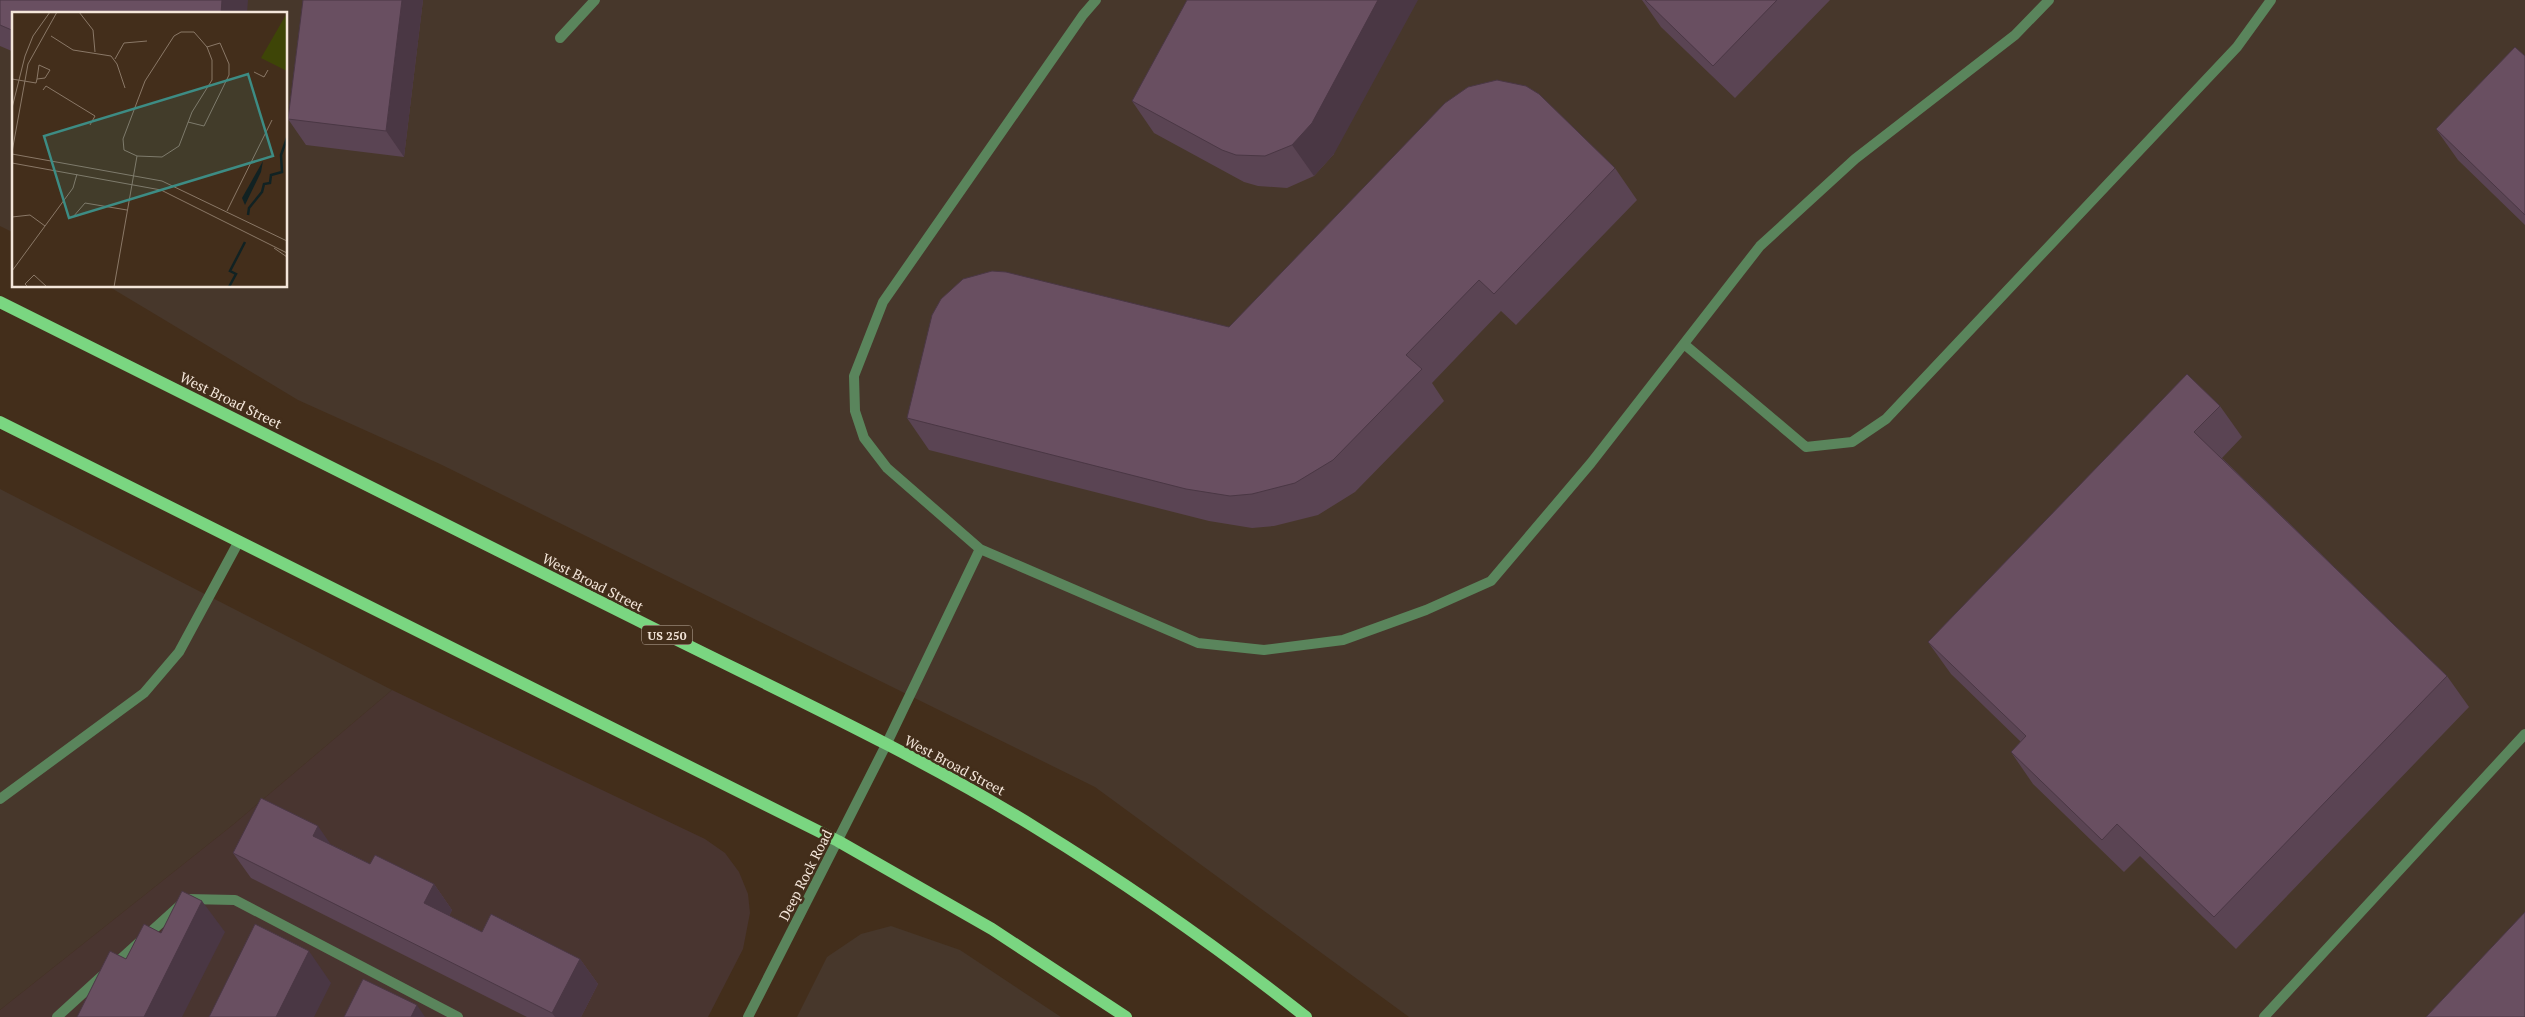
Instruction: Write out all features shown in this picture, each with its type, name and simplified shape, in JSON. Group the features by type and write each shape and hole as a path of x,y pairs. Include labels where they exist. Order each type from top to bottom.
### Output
{"main road":[{"name":"West Broad Street","path":"0,302 886,745 1035,827 1179,922 1306,1017"},
{"path":"0,422 838,841 992,929 1126,1017"}],"street":[{"path":"560,38 595,0"},
{"path":"1096,0 1083,15 883,302 854,376 855,411 864,438 887,468 980,549 1198,643 1264,650 1343,640 1426,610 1491,581 1590,463 1760,246 1855,159 2015,35 2049,0"},
{"path":"1684,344 1806,446 1852,442 1886,419 2237,47 2271,0"},
{"path":"0,799 144,693 179,652 239,541"},
{"name":"Deep Rock Road","path":"748,1017 886,745 980,549"},
{"path":"2264,1017 2525,734"},
{"path":"57,1017 186,900 235,900 458,1017"}],"shaded area":[{"path":"0,0 2525,0 2525,1017 1409,1017 1095,787 440,464 298,400 111,288 288,288 288,12 12,12 12,232 0,226"},
{"path":"0,489 392,690 234,824 0,1010"},
{"path":"392,690 705,839 725,853 739,872 748,894 750,913 743,949 708,1017 0,1017 0,1010 234,824"},
{"path":"891,926 960,950 1061,1017 797,1017 827,957 861,934"}],"building":[{"path":"0,0 222,0 221,12 12,12 12,30 0,25"},
{"path":"303,0 402,0 386,131 288,119"},
{"path":"1187,0 1378,0 1312,123 1292,145 1265,156 1236,155 1222,150 1132,101"},
{"path":"1645,0 1777,0 1713,66"},
{"path":"2515,47 2525,56 2525,215 2436,129"},
{"path":"1497,80 1526,86 1539,94 1615,168 1494,294 1479,280 1406,355 1422,369 1333,460 1295,483 1252,494 1230,496 1186,489 907,418 932,315 941,299 963,279 992,271 1006,272 1229,327 1445,103 1468,87"},
{"path":"2187,374 2220,406 2194,432 2447,676 2214,917 2117,824 2102,840 2011,752 2026,736 1928,642"},
{"path":"261,798 318,826 313,836 370,864 375,855 434,884 424,903 482,932 491,914 580,959 552,1013 233,853"},
{"path":"182,891 202,901 144,1017 77,1017 110,951 126,959 144,924 161,933"},
{"path":"2525,912 2525,1017 2426,1017"},
{"path":"255,924 309,951 276,1017 209,1017"},
{"path":"363,979 417,1005 411,1017 344,1017"}]}
